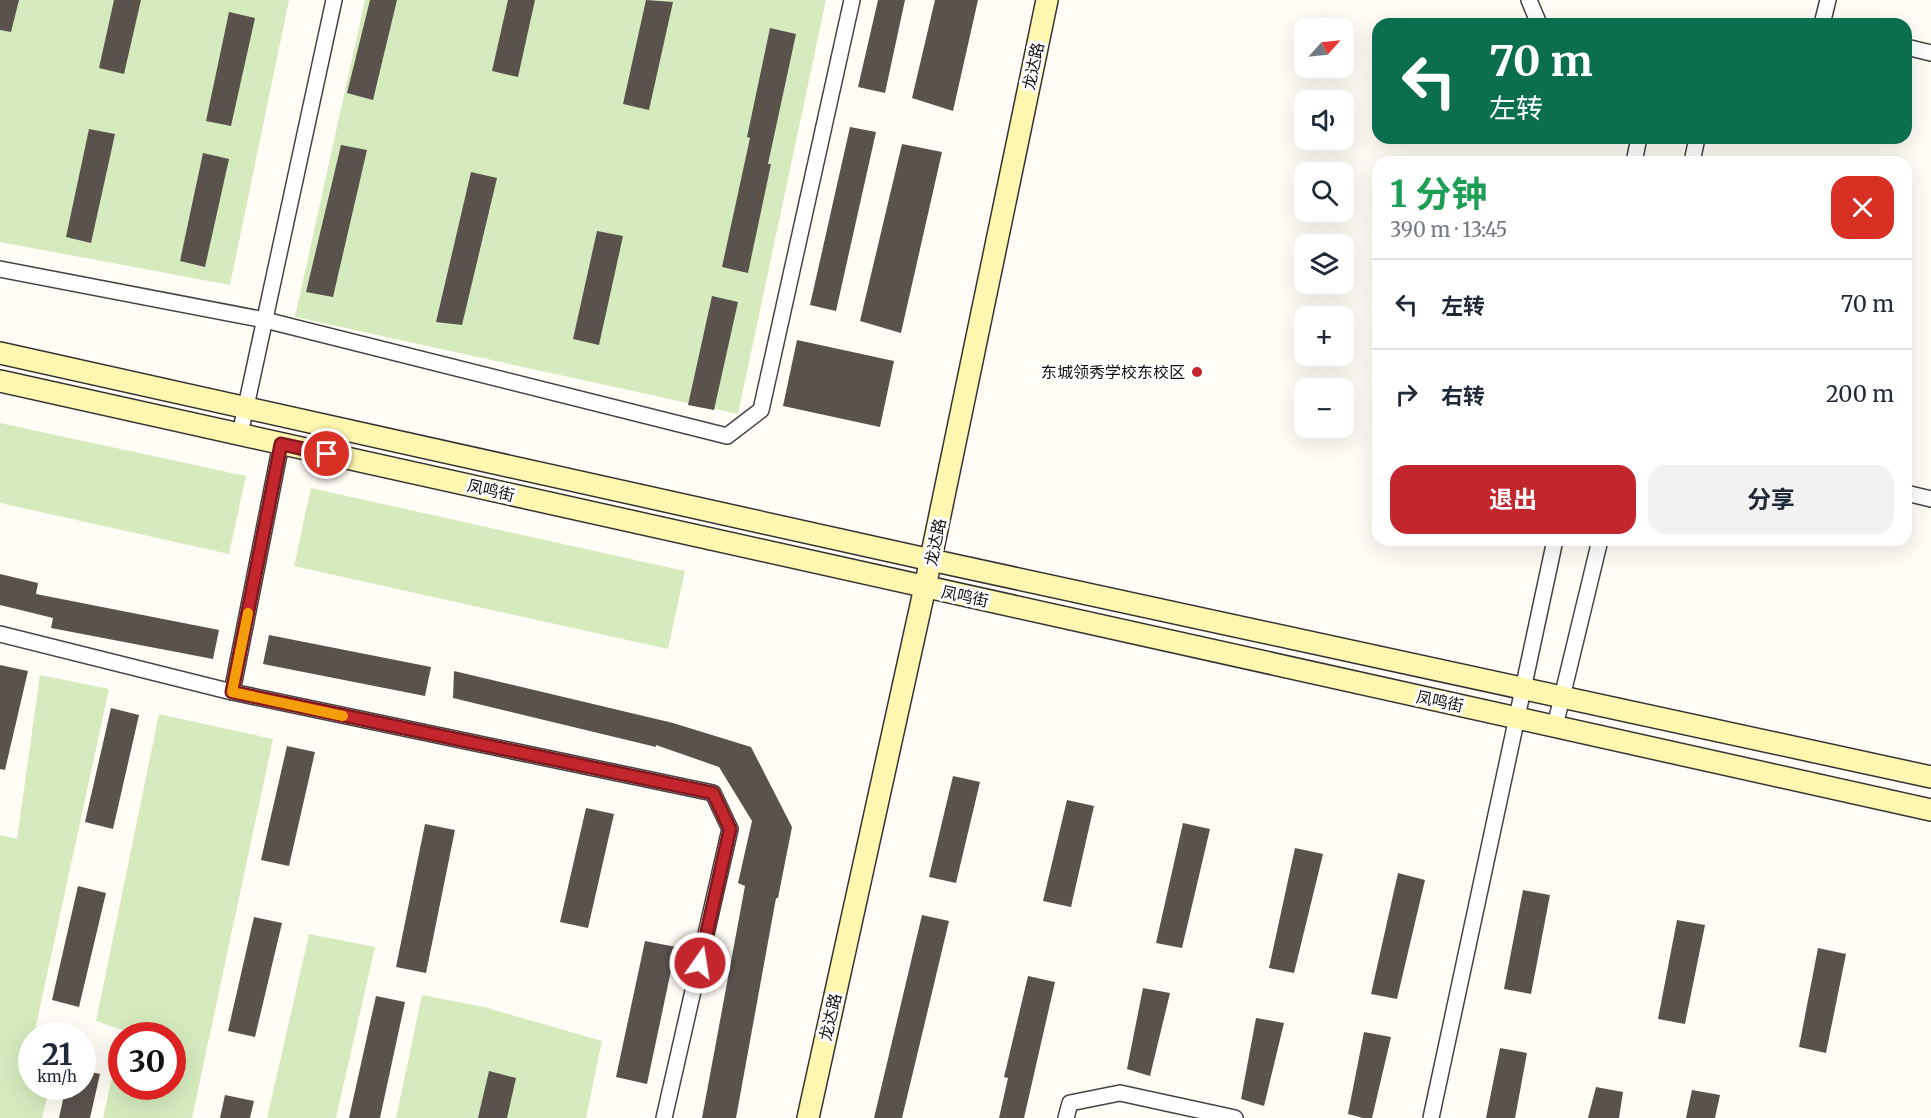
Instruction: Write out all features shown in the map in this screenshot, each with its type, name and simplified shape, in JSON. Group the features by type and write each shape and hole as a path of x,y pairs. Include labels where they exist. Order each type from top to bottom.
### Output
{"main road":[{"name":"龙达路","path":"808,1118 931,560 1047,0"},
{"name":"凤鸣街","path":"0,353 931,560 1931,777"},
{"name":"凤鸣街","path":"0,381 1931,810"}],"street":[{"path":"240,434 334,0"},
{"path":"0,269 265,320 727,436 761,410 852,0"},
{"path":"1530,0 1537,18"},
{"path":"1824,18 1828,0"},
{"path":"1912,48 1931,53"},
{"path":"232,692 281,444"},
{"path":"1912,494 1931,499"},
{"path":"1431,1118 1554,546"},
{"path":"1555,726 1599,546"},
{"path":"0,634 232,692 713,793 730,829 664,1118"},
{"path":"1066,1118 1070,1103 1120,1093 1235,1118"},
{"path":"1169,1103 1177,1118"}],"green space":[{"path":"0,0 289,0 230,285 0,242"},
{"path":"365,0 826,0 738,414 295,317"},
{"path":"0,423 246,476 229,554 0,503"},
{"path":"311,488 685,571 668,649 294,566"},
{"path":"40,675 109,689 37,1022 18,1022 18,1100 46,1100 42,1118 0,1118 0,835 17,839"},
{"path":"159,714 273,739 192,1118 103,1118 108,1096 108,1100 186,1100 186,1022 108,1022 108,1025 96,1021"},
{"path":"309,934 375,947 336,1118 267,1118"},
{"path":"422,995 484,1007 602,1041 586,1118 396,1118"}],"building":[{"path":"0,0 19,0 11,32 0,30"},
{"path":"114,0 141,0 124,74 99,68"},
{"path":"370,0 397,0 373,100 347,93"},
{"path":"508,0 535,0 518,77 492,71"},
{"path":"646,0 673,2 649,110 623,104"},
{"path":"878,0 905,0 885,93 858,87"},
{"path":"935,0 978,0 953,111 912,98"},
{"path":"229,12 255,18 231,126 206,121"},
{"path":"770,28 796,34 768,164 771,164 748,273 722,267 750,138 747,137"},
{"path":"850,127 876,132 836,311 810,305"},
{"path":"89,129 115,134 91,243 66,237"},
{"path":"902,144 942,152 901,333 860,321"},
{"path":"341,145 367,150 333,297 306,292"},
{"path":"203,153 229,159 205,267 180,261"},
{"path":"471,172 497,178 462,325 436,322"},
{"path":"597,231 623,236 599,345 573,339"},
{"path":"712,296 738,302 714,410 688,405"},
{"path":"797,340 894,361 880,427 783,406"},
{"path":"0,574 38,583 36,594 219,630 213,659 51,628 53,618 0,605"},
{"path":"269,635 431,667 425,696 263,664"},
{"path":"0,665 28,671 5,770 0,769"},
{"path":"454,671 673,723 751,747 792,827 778,898 776,898 736,1118 702,1118 745,886 738,883 752,821 719,767 656,745 656,747 453,698"},
{"path":"111,708 139,715 113,829 85,822"},
{"path":"287,746 315,752 289,866 261,860"},
{"path":"953,776 980,782 956,883 929,877"},
{"path":"1067,800 1094,806 1071,907 1043,901"},
{"path":"586,808 614,814 588,928 560,922"},
{"path":"1183,823 1210,829 1182,948 1156,943"},
{"path":"425,824 455,830 426,973 396,967"},
{"path":"1295,848 1323,854 1294,973 1269,968"},
{"path":"1398,873 1425,880 1397,999 1371,994"},
{"path":"78,886 106,893 79,1007 52,1000"},
{"path":"1523,890 1550,895 1531,994 1504,989"},
{"path":"922,915 949,921 902,1118 874,1118"},
{"path":"254,917 282,923 255,1037 228,1031"},
{"path":"1677,920 1705,925 1685,1024 1658,1019"},
{"path":"645,941 676,947 647,1084 616,1077"},
{"path":"1818,948 1846,954 1826,1053 1799,1047"},
{"path":"1028,976 1055,982 1024,1118 999,1118 1008,1078 1004,1077"},
{"path":"1143,988 1170,993 1150,1076 1127,1069"},
{"path":"376,996 405,1002 380,1118 349,1118"},
{"path":"1256,1018 1284,1023 1264,1106 1241,1099"},
{"path":"1364,1032 1391,1037 1372,1118 1348,1114"},
{"path":"1500,1048 1527,1053 1515,1118 1486,1118"},
{"path":"489,1071 516,1078 507,1118 478,1118"},
{"path":"96,1073 100,1074 96,1092"},
{"path":"1596,1087 1623,1092 1619,1118 1588,1118"},
{"path":"1692,1090 1720,1095 1715,1118 1686,1118"},
{"path":"225,1095 254,1101 250,1118 220,1118"},
{"path":"63,1100 94,1100 90,1118 59,1118"}],"slow traffic":[{"path":"248,613 232,692 343,716"}],"place":[{"name":"东城领秀学校东校区","path":"1197,372"}],"route":[{"path":"327,454 281,444 232,692 713,793 730,829 700,963"}]}
